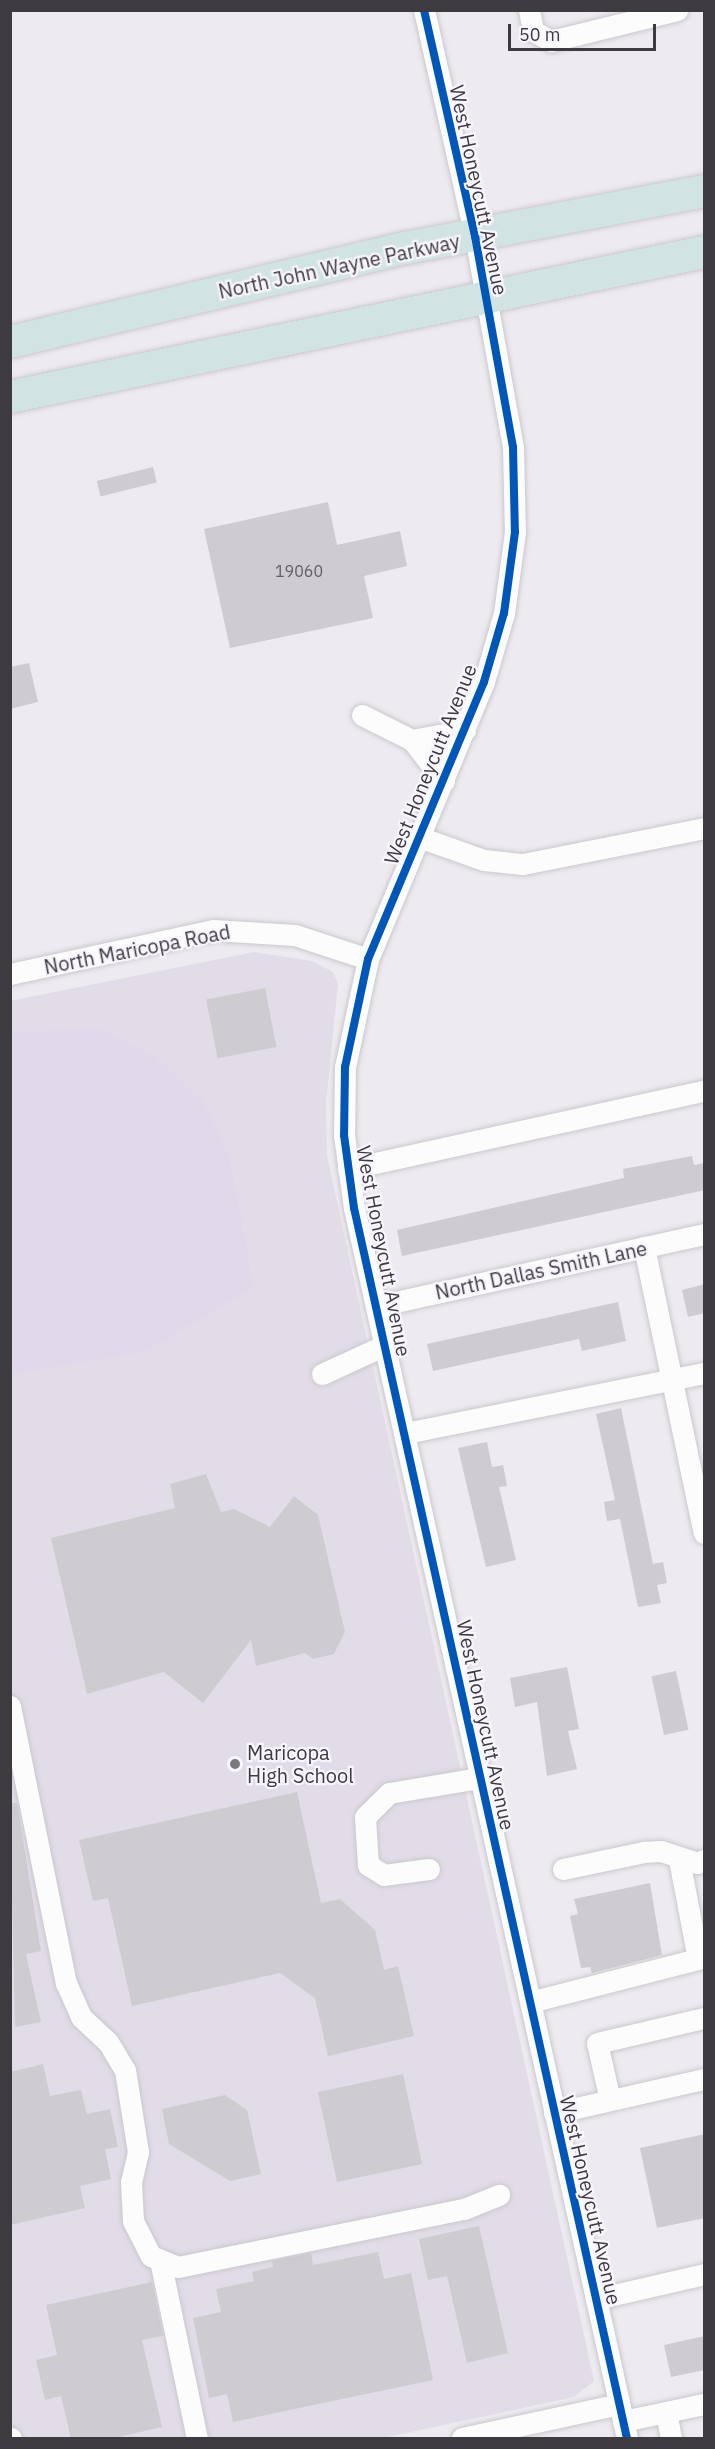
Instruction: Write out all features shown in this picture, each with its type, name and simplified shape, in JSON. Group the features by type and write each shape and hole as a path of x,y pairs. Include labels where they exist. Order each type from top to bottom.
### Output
{"highway":[{"name":"North John Wayne Parkway","path":"10,342 475,236 705,191"},
{"path":"10,397 705,252"}],"street":[{"name":"West Honeycutt Avenue","path":"424,10 475,236 513,447 515,532 504,613 465,730 368,959 345,1067 348,1169 623,2421"},
{"path":"529,10 534,31 551,41 677,10"},
{"path":"362,715 412,740 444,781"},
{"path":"412,740 465,730"},
{"path":"419,837 484,860 524,864 705,828"},
{"name":"North Maricopa Road","path":"10,974 213,930 245,928 295,935 368,959"},
{"path":"348,1169 705,1091"},
{"name":"North Dallas Smith Lane","path":"377,1306 705,1234"},
{"path":"644,1247 705,1533"},
{"path":"322,1374 386,1346"},
{"path":"406,1432 670,1376 705,1373"},
{"path":"10,1706 66,1983 81,2017 108,2042 125,2070 138,2152 131,2182 133,2221 150,2256 178,2267 464,2209 499,2195"},
{"path":"429,1869 384,1875 368,1865 365,1817 389,1793 480,1778"},
{"path":"563,1869 644,1852 679,1859 705,1860"},
{"path":"530,2002 698,1959 679,1859"},
{"path":"610,2100 597,2043 705,2018"},
{"path":"554,2113 705,2079"},
{"path":"160,2260 197,2439"},
{"path":"596,2299 705,2274"},
{"path":"462,2439 623,2421 705,2404"},
{"path":"666,2412 671,2439"}],"shaded area":[{"name":"Maricopa High School","path":"254,952 312,961 333,972 338,984 326,1104 327,1156 594,2381 574,2397 383,2438 11,2438 10,1001"},
{"path":"99,1028 155,1056 203,1102 229,1157 254,1287 146,1351 11,1375 11,1033"}],"building":[{"path":"153,467 157,483 101,497 97,481"},
{"path":"328,502 337,545 400,531 407,566 364,576 373,618 230,648 204,529"},
{"path":"29,663 38,702 10,709 10,667"},
{"path":"265,988 276,1047 218,1058 206,999"},
{"path":"692,1156 694,1165 705,1163 705,1190 402,1256 397,1230 624,1178 623,1169"},
{"path":"705,1284 705,1313 688,1317 682,1290"},
{"path":"618,1302 626,1341 582,1351 579,1339 433,1371 427,1344"},
{"path":"621,1408 653,1564 663,1562 667,1583 657,1585 661,1603 638,1607 620,1519 607,1521 604,1502 615,1500 596,1414"},
{"path":"487,1442 492,1467 503,1465 507,1486 499,1487 516,1560 486,1567 458,1448"},
{"path":"206,1474 221,1512 234,1509 270,1527 294,1496 318,1515 345,1632 334,1654 313,1659 305,1653 256,1666 251,1640 203,1703 164,1672 87,1694 51,1538 175,1508 170,1484"},
{"path":"567,1667 579,1729 568,1731 577,1769 547,1776 537,1702 515,1707 510,1678"},
{"path":"676,1671 688,1730 664,1735 652,1676"},
{"path":"297,1792 321,1903 340,1899 375,1930 384,1970 398,1966 414,2036 328,2056 315,1998 280,1973 132,2006 108,1898 93,1901 79,1840"},
{"path":"10,1803 17,1803 41,1951 26,1954 41,2022 15,2027"},
{"path":"650,1883 662,1955 592,1973 590,1967 581,1968 570,1916 578,1914 574,1899"},
{"path":"43,2064 50,2096 81,2090 87,2114 110,2109 118,2147 105,2149 111,2179 80,2186 85,2208 10,2225 10,2072"},
{"path":"403,2074 422,2164 337,2182 318,2092"},
{"path":"225,2095 247,2110 261,2174 230,2181 169,2144 162,2109"},
{"path":"705,2134 705,2218 657,2228 640,2148"},
{"path":"479,2226 508,2353 467,2363 447,2276 428,2280 419,2239"},
{"path":"378,2252 384,2279 411,2273 433,2380 233,2422 227,2394 209,2398 193,2318 221,2312 216,2289 254,2281 252,2272 273,2267 272,2261 311,2253 313,2265"},
{"path":"152,2282 163,2336 142,2340 162,2427 110,2439 71,2439 61,2396 45,2400 36,2360 57,2355 46,2305"},
{"path":"705,2336 705,2370 671,2377 664,2345"}],"cycle path":[{"path":"424,10 475,236 513,447 515,532 504,613 484,682 368,959 345,1067 344,1135 354,1208 627,2438"}],"place":[{"name":"Maricopa High School","path":"235,1764"}]}
